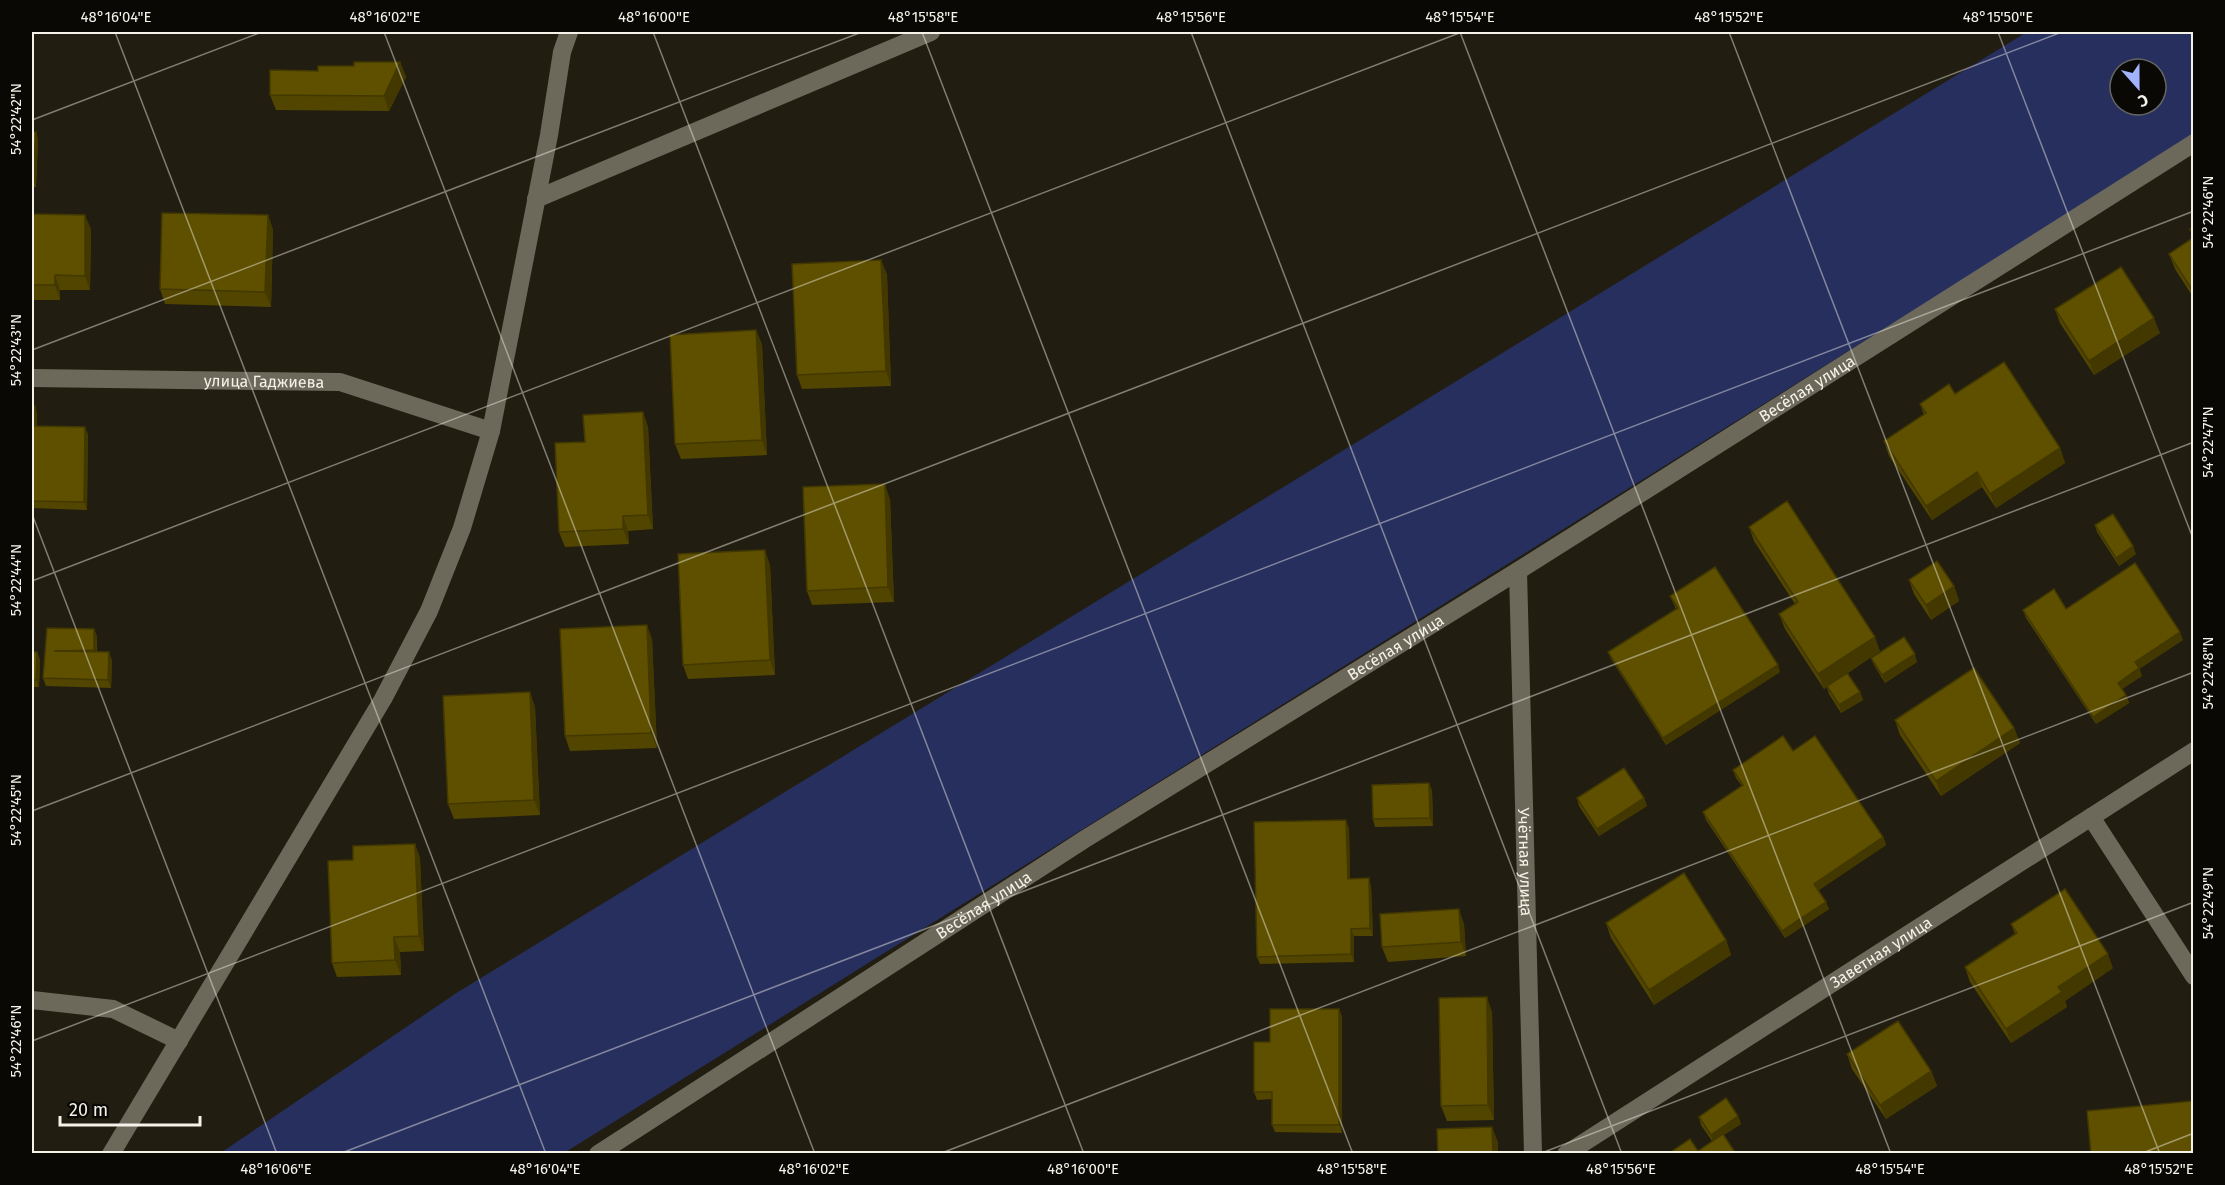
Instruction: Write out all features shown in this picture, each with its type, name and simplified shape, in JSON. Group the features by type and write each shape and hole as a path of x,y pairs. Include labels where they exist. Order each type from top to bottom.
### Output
{"street":[{"path":"111,1154 383,699 429,611 462,528 491,431 562,52 569,32"},
{"path":"536,200 931,32"},
{"name":"Весёлая улица","path":"598,1154 1085,839 1518,571 2193,143"},
{"name":"улица Гаджиева","path":"32,378 340,382 491,431"},
{"name":"Учётная улица","path":"1518,571 1533,1154"},
{"name":"Заветная улица","path":"1566,1154 2193,751"},
{"path":"2091,817 2193,976"},
{"path":"32,1000 113,1010 179,1041"}],"shaded area":[{"path":"2027,32 2193,32 2193,136 564,1153 219,1154 458,992"}],"building":[{"path":"354,62 400,62 384,96 270,95 270,70 318,71 318,66 354,66"},
{"path":"32,132 36,132 33,179 32,179"},
{"path":"162,213 268,215 265,292 160,289"},
{"path":"32,214 85,215 85,276 55,275 55,285 32,285"},
{"path":"2193,238 2193,291 2169,254"},
{"path":"881,260 886,371 797,375 792,264"},
{"path":"2121,267 2154,318 2089,361 2055,309"},
{"path":"756,330 762,440 675,444 670,335"},
{"path":"2004,362 2060,448 1990,494 1977,472 1926,506 1884,441 1926,413 1920,404 1949,384 1955,394"},
{"path":"32,406 35,406 34,426 85,427 84,502 32,501"},
{"path":"643,412 648,515 623,516 623,529 559,532 555,443 585,442 583,415"},
{"path":"885,484 888,587 807,591 803,487"},
{"path":"1787,501 1875,637 1818,674 1779,614 1798,602 1749,527"},
{"path":"2113,514 2133,546 2116,558 2095,525"},
{"path":"765,550 770,660 683,665 678,554"},
{"path":"1937,561 1954,586 1926,605 1909,580"},
{"path":"2135,563 2180,632 2135,662 2139,668 2118,683 2126,695 2093,717 2023,610 2054,589 2066,609"},
{"path":"1715,567 1778,665 1663,738 1608,652 1678,608 1670,596"},
{"path":"647,625 651,733 565,736 560,629"},
{"path":"47,628 94,629 94,650 54,651 109,652 108,680 43,678"},
{"path":"1904,637 1915,654 1882,675 1871,658"},
{"path":"32,652 37,652 36,680 32,680"},
{"path":"1974,668 2014,728 1936,781 1895,720"},
{"path":"1847,673 1860,692 1839,705 1827,686"},
{"path":"530,692 534,800 448,804 443,696"},
{"path":"1783,736 1793,751 1815,736 1883,837 1814,884 1826,902 1782,931 1703,812 1743,785 1733,770"},
{"path":"1624,768 1644,798 1597,829 1577,798"},
{"path":"1429,783 1430,818 1373,819 1372,785"},
{"path":"1346,820 1348,879 1369,878 1370,928 1351,929 1351,954 1257,957 1254,822"},
{"path":"415,844 419,936 394,937 395,960 332,963 328,861 353,860 353,846"},
{"path":"1684,873 1726,940 1649,990 1606,923"},
{"path":"2065,889 2108,954 2058,987 2062,992 2006,1029 1965,967 2017,933 2011,924"},
{"path":"1459,909 1461,942 1382,947 1380,914"},
{"path":"1487,997 1488,1105 1441,1106 1439,998"},
{"path":"1270,1009 1339,1009 1339,1125 1272,1125 1272,1092 1254,1092 1254,1042 1270,1042"},
{"path":"1898,1021 1931,1071 1880,1105 1847,1054"},
{"path":"1726,1098 1738,1116 1711,1135 1699,1117"},
{"path":"2193,1101 2193,1154 2091,1154 2087,1111"},
{"path":"1492,1127 1493,1154 1438,1154 1437,1129"},
{"path":"1723,1134 1736,1154 1668,1154 1690,1139 1698,1151"}]}
